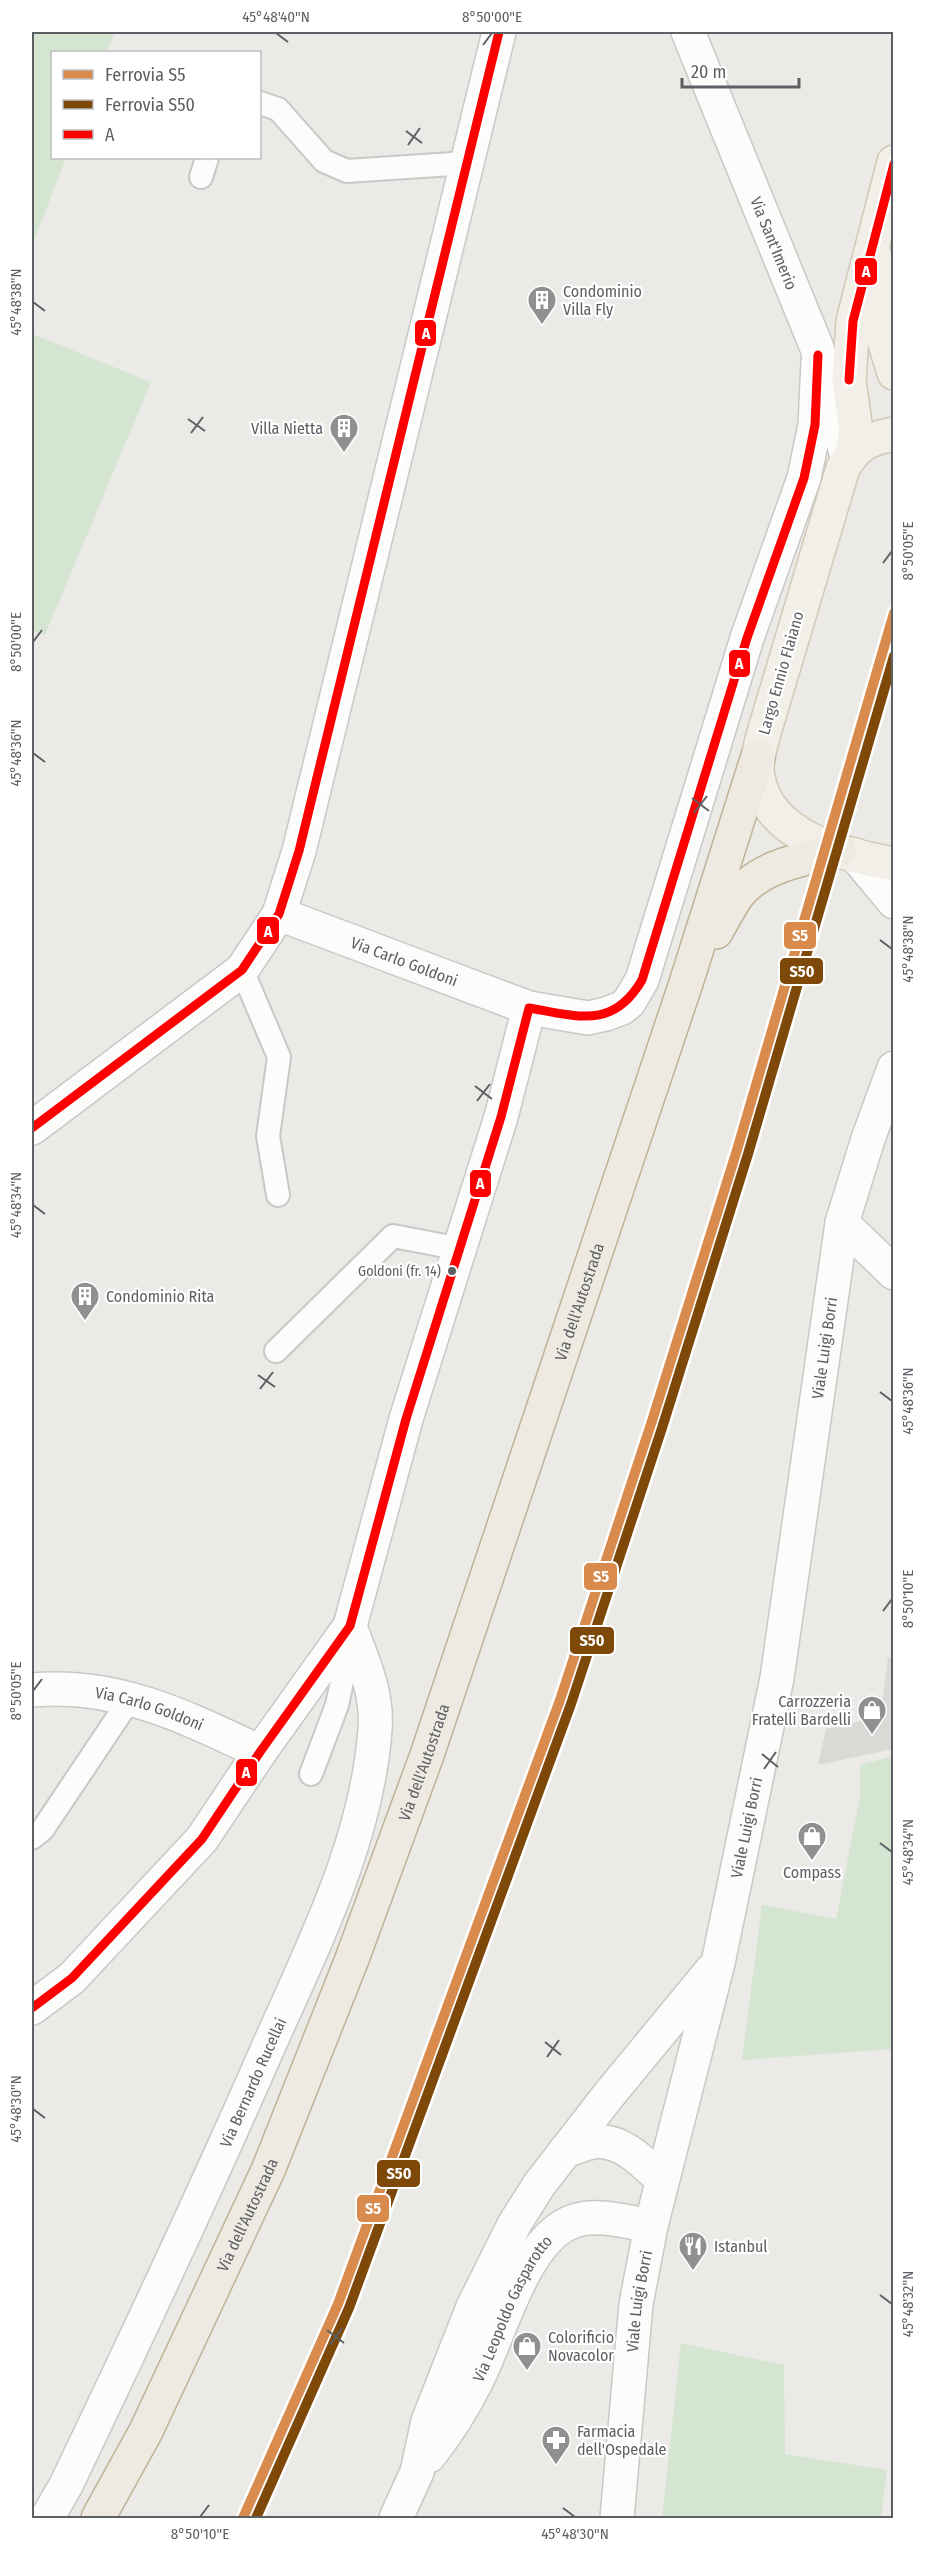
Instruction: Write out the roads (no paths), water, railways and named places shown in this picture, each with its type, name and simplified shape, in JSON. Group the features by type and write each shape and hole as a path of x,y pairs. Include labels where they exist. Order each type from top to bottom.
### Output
{"highway":[{"path":"686,983 758,756"},
{"path":"686,983 736,897 750,884 786,864 847,853"},
{"name":"Via dell'Autostrada","path":"98,2518 146,2431 269,2168 352,1959 431,1744 686,983"}],"main road":[{"name":"Largo Ennio Flaiano","path":"894,162 853,321 849,380 856,431 850,456 830,507 758,756 757,775 763,794 782,821 816,842 847,853 894,864"},
{"path":"872,244 882,284 882,334 894,373"},
{"path":"850,456 876,437 893,434"}],"street":[{"path":"32,1128 242,970 279,914 299,851 499,32"},
{"name":"Via Sant'Imerio","path":"688,32 784,265 818,355 850,456"},
{"name":"Via Carlo Goldoni","path":"279,914 529,1008 588,1018 622,1008 637,991 747,638 804,478 815,424 818,355"},
{"path":"847,853 894,902"},
{"path":"32,2008 72,1978 202,1839 260,1752 351,1630 406,1419 501,1117 529,1008"},
{"name":"Viale Luigi Borri","path":"617,2518 636,2304 651,2226 718,1963 777,1678 842,1223 868,1139 894,1068"},
{"path":"842,1223 894,1273"},
{"name":"Via Bernardo Rucellai","path":"47,2518 66,2485 203,2195 308,1957 340,1876 366,1797 375,1727 373,1689 351,1630"},
{"name":"Via Carlo Goldoni","path":"32,1690 56,1688 108,1692 179,1714 260,1752"},
{"name":"Via Leopoldo Gasparotto","path":"396,2518 417,2472 428,2421 482,2286 527,2202 565,2151 718,1963"},
{"path":"565,2151 594,2142 614,2145 637,2156 662,2181"},
{"name":"Via Leopoldo Gasparotto","path":"417,2472 445,2435 476,2382 529,2263 542,2244 558,2229 575,2221 595,2218 651,2226"}],"lane":[{"path":"261,104 278,109 324,161 347,171 466,163"},
{"path":"242,970 279,1057 268,1136 278,1194"},
{"path":"276,1351 393,1236 461,1249"},
{"path":"311,1774 337,1705 351,1630"},
{"path":"32,1838 43,1829 130,1699"}],"rail line":[{"name":"S5","path":"243,2518 338,2304 560,1700 651,1424 737,1150 894,613"},
{"name":"S50","path":"256,2518 349,2308 571,1704 662,1428 748,1154 894,656"}],"place":[{"name":"Condominio Villa Fly","path":"542,326"},
{"name":"Villa Nietta","path":"344,454"},
{"name":"Goldoni (fr. 14)","path":"452,1271"},
{"name":"Condominio Rita","path":"85,1322"},
{"name":"Carrozzeria Fratelli Bardelli","path":"872,1736"},
{"name":"Compass","path":"812,1862"},
{"name":"Istanbul","path":"693,2272"},
{"name":"Colorificio Novacolor","path":"527,2372"},
{"name":"Farmacia dell'Ospedale","path":"556,2466"}]}
